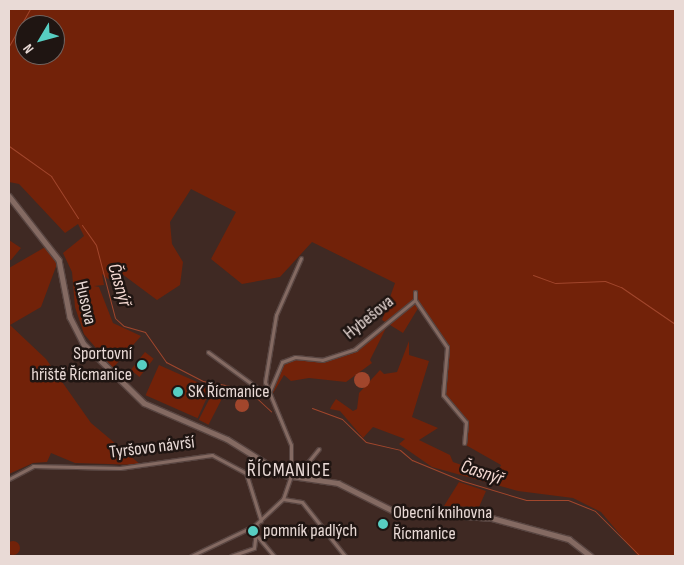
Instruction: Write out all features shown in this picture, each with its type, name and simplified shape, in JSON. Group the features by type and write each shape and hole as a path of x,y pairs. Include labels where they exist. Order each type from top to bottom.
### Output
{"main road":[{"name":"Husova","path":"9,196 53,247 64,273 70,317 95,358 144,404 227,438 257,457 294,476"},
{"path":"294,476 338,483 394,511 488,517 563,537 591,556"}],"street":[{"path":"294,476 289,437 267,396 265,375 274,324 301,258"},
{"name":"Hybešova","path":"267,396 286,359 322,360 355,349 415,300 415,292"},
{"path":"415,300 447,347 443,395 466,422 464,443"},
{"path":"208,352 267,396"},
{"path":"191,556 261,521 283,499 294,476 320,449"},
{"name":"Tyršovo návrší","path":"9,479 33,466 120,468 218,456 246,473 261,521"},
{"path":"283,499 302,502 345,556"},
{"path":"231,556 254,548 258,537 257,524"},
{"path":"258,537 274,556"}],"shaded area":[{"path":"9,9 675,9 675,556 638,556 601,512 573,498 518,491 432,467 399,444 405,439 373,427 363,438 340,411 330,409 336,399 353,411 357,409 359,393 380,370 384,374 397,372 409,341 409,355 429,361 412,417 438,428 419,440 450,455 453,462 496,477 501,465 464,444 468,422 445,396 448,345 420,305 403,333 382,320 395,283 312,242 280,277 242,284 211,259 236,212 191,189 170,222 172,244 183,262 180,285 157,300 118,271 108,279 102,274 104,285 94,286 99,287 113,323 141,336 113,368 84,334 75,307 72,272 63,253 84,236 78,224 65,233 19,184 9,182"},
{"path":"9,240 21,248 11,260 9,260"},
{"path":"47,246 57,264 41,307 10,325 46,359 91,423 141,465 75,463 51,453 47,462 33,463 9,474 9,268"},
{"path":"387,326 370,360 372,363 346,382 309,378 291,381 284,375 272,395 283,364 288,360 339,358"},
{"name":"Sportovní hřiště Řícmanice","path":"145,352 154,359 140,377 131,370"},
{"name":"SK Řícmanice","path":"159,365 211,388 198,418 146,395"},
{"path":"359,372 365,372 370,377 368,386 359,388 354,383 354,377"},
{"name":"SK Řícmanice","path":"216,386 226,391 209,425 199,420"},
{"path":"239,398 245,398 249,405 245,412 239,412 235,408 235,402"},
{"path":"459,482 486,491 479,507 444,506"},
{"path":"13,541 18,543 20,548 18,553 13,555 8,553 6,548 8,543"}],"waterway":[{"path":"9,46 30,9"},
{"name":"Časnýř","path":"9,146 51,176 78,218"},
{"name":"Časnýř","path":"82,225 96,245 115,318 124,326 145,332 166,362 203,381 247,389 271,411"},
{"path":"533,275 555,283 605,281 621,287 675,324"},
{"name":"Časnýř","path":"312,408 342,419 366,442 400,450 412,460 463,481 526,500 568,500 595,511 640,556"}],"place":[{"name":"Sportovní hřiště Řícmanice","path":"142,365"},
{"name":"SK Řícmanice","path":"178,392"},
{"name":"Obecní knihovna Řícmanice","path":"383,524"},
{"name":"pomník padlých","path":"253,531"}],"district":[{"name":"ŘÍCMANICE","path":"289,470"}]}
